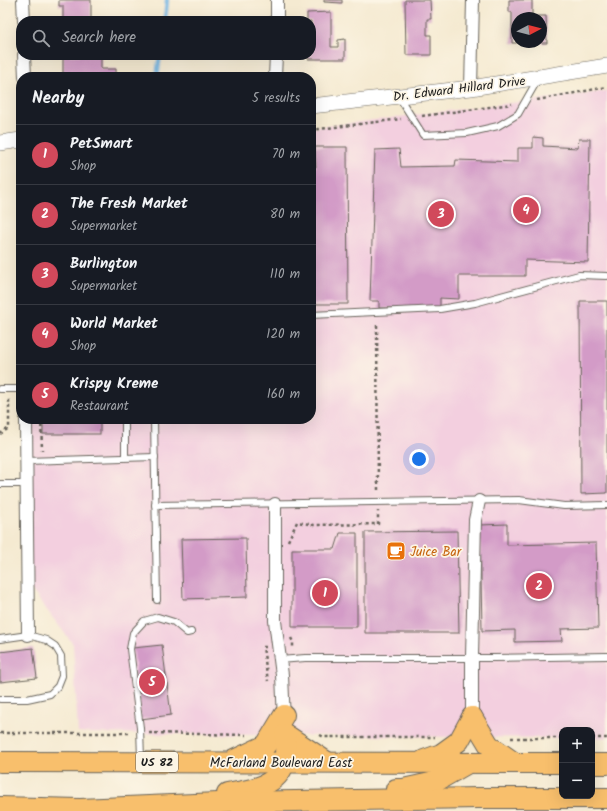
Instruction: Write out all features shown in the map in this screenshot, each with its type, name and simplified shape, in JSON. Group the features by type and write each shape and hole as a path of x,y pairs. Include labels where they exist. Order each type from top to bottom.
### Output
{"highway":[{"path":"415,763 441,754 459,741 472,717"},
{"path":"472,717 489,745 514,763"},
{"path":"230,762 266,744 284,725"},
{"path":"174,805 249,790 270,782 279,775 284,762 284,725"},
{"path":"284,725 327,762"},
{"name":"McFarland Boulevard East","path":"0,762 559,763"},
{"path":"290,806 303,794 315,789 403,789 435,782 468,763"},
{"path":"595,764 607,764"},
{"path":"0,807 135,809 174,805 242,802 290,806 478,805 607,798"},
{"path":"242,802 260,808 263,811"}],"street":[{"path":"23,0 24,16"},
{"path":"277,0 277,16"},
{"path":"471,88 473,0"},
{"path":"24,60 25,72"},
{"path":"275,72 276,60"},
{"name":"Dr. Edward Hillard Drive","path":"316,105 471,88 607,66"},
{"path":"0,143 16,141"},
{"path":"26,424 28,635"},
{"path":"472,717 475,520 479,501"},
{"path":"275,504 275,621 280,660 284,725"}],"lane":[{"path":"398,96 423,135 467,133 498,126 518,114 539,77"},
{"path":"316,315 440,309 475,303 580,275 607,276"},
{"path":"0,389 16,390"},
{"path":"125,424 125,457"},
{"path":"154,424 157,600"},
{"path":"26,461 42,459 155,457"},
{"path":"0,484 26,484"},
{"path":"155,506 519,500 564,506 607,505"},
{"path":"141,762 140,733 130,649 132,633 144,621 158,617 174,622 186,633 191,632"},
{"path":"0,639 28,635 46,640 55,646 61,656 62,676 58,686 50,694 27,699 0,699"},
{"path":"280,660 305,658 607,656"}],"path":[{"path":"546,99 607,88"},
{"path":"434,114 478,109"},
{"path":"316,129 386,121"},
{"path":"0,434 9,428 8,389"},
{"path":"41,424 42,459"},
{"path":"268,684 263,647 278,645"},
{"path":"0,733 247,735"},
{"path":"318,735 324,737 437,737"},
{"path":"507,736 512,738 559,738"},
{"path":"595,738 607,738"}],"shaded area":[{"path":"607,91 607,738 595,738 595,727 559,727 559,738 78,733 73,644 26,583 26,424 316,424 316,127"}],"building":[{"path":"59,0 91,0 91,16 63,16 63,6 59,6"},
{"path":"324,0 342,0 342,3 324,2"},
{"path":"405,0 430,0 431,19 427,19 427,35 431,35 431,55 406,55"},
{"path":"509,0 532,0 532,12 509,12"},
{"path":"331,12 331,47 338,47 338,40 345,39 345,59 316,59 316,16 307,16 307,13"},
{"path":"63,60 101,60 101,69 116,69 116,72 63,72"},
{"path":"533,137 543,138 543,146 578,148 579,139 590,139 588,262 525,260 525,276 459,276 459,299 440,298 440,308 379,308 379,301 370,301 375,150 399,149 401,167 455,166 456,160 518,162 518,148 533,148"},
{"path":"316,147 347,147 348,304 316,304"},
{"path":"580,301 607,301 607,493 581,494"},
{"path":"43,424 100,424 100,434 43,434"},
{"path":"507,524 507,545 596,543 598,628 561,629 562,641 515,642 515,630 482,631 480,525"},
{"path":"457,531 459,633 365,633 365,532"},
{"path":"340,533 357,533 357,627 292,627 292,549 335,549"},
{"path":"246,538 247,597 183,599 181,539"},
{"path":"162,645 171,715 141,719 133,648"},
{"path":"33,648 37,678 0,682 0,652"}],"waterway":[{"path":"165,16 167,0"},
{"path":"158,72 159,60"}],"place":[{"name":"World Market","path":"526,210"},
{"name":"Burlington","path":"441,214"},
{"name":"Juice Bar","path":"396,551"},
{"name":"The Fresh Market","path":"539,586"},
{"name":"PetSmart","path":"325,593"},
{"name":"Krispy Kreme","path":"152,682"}]}
